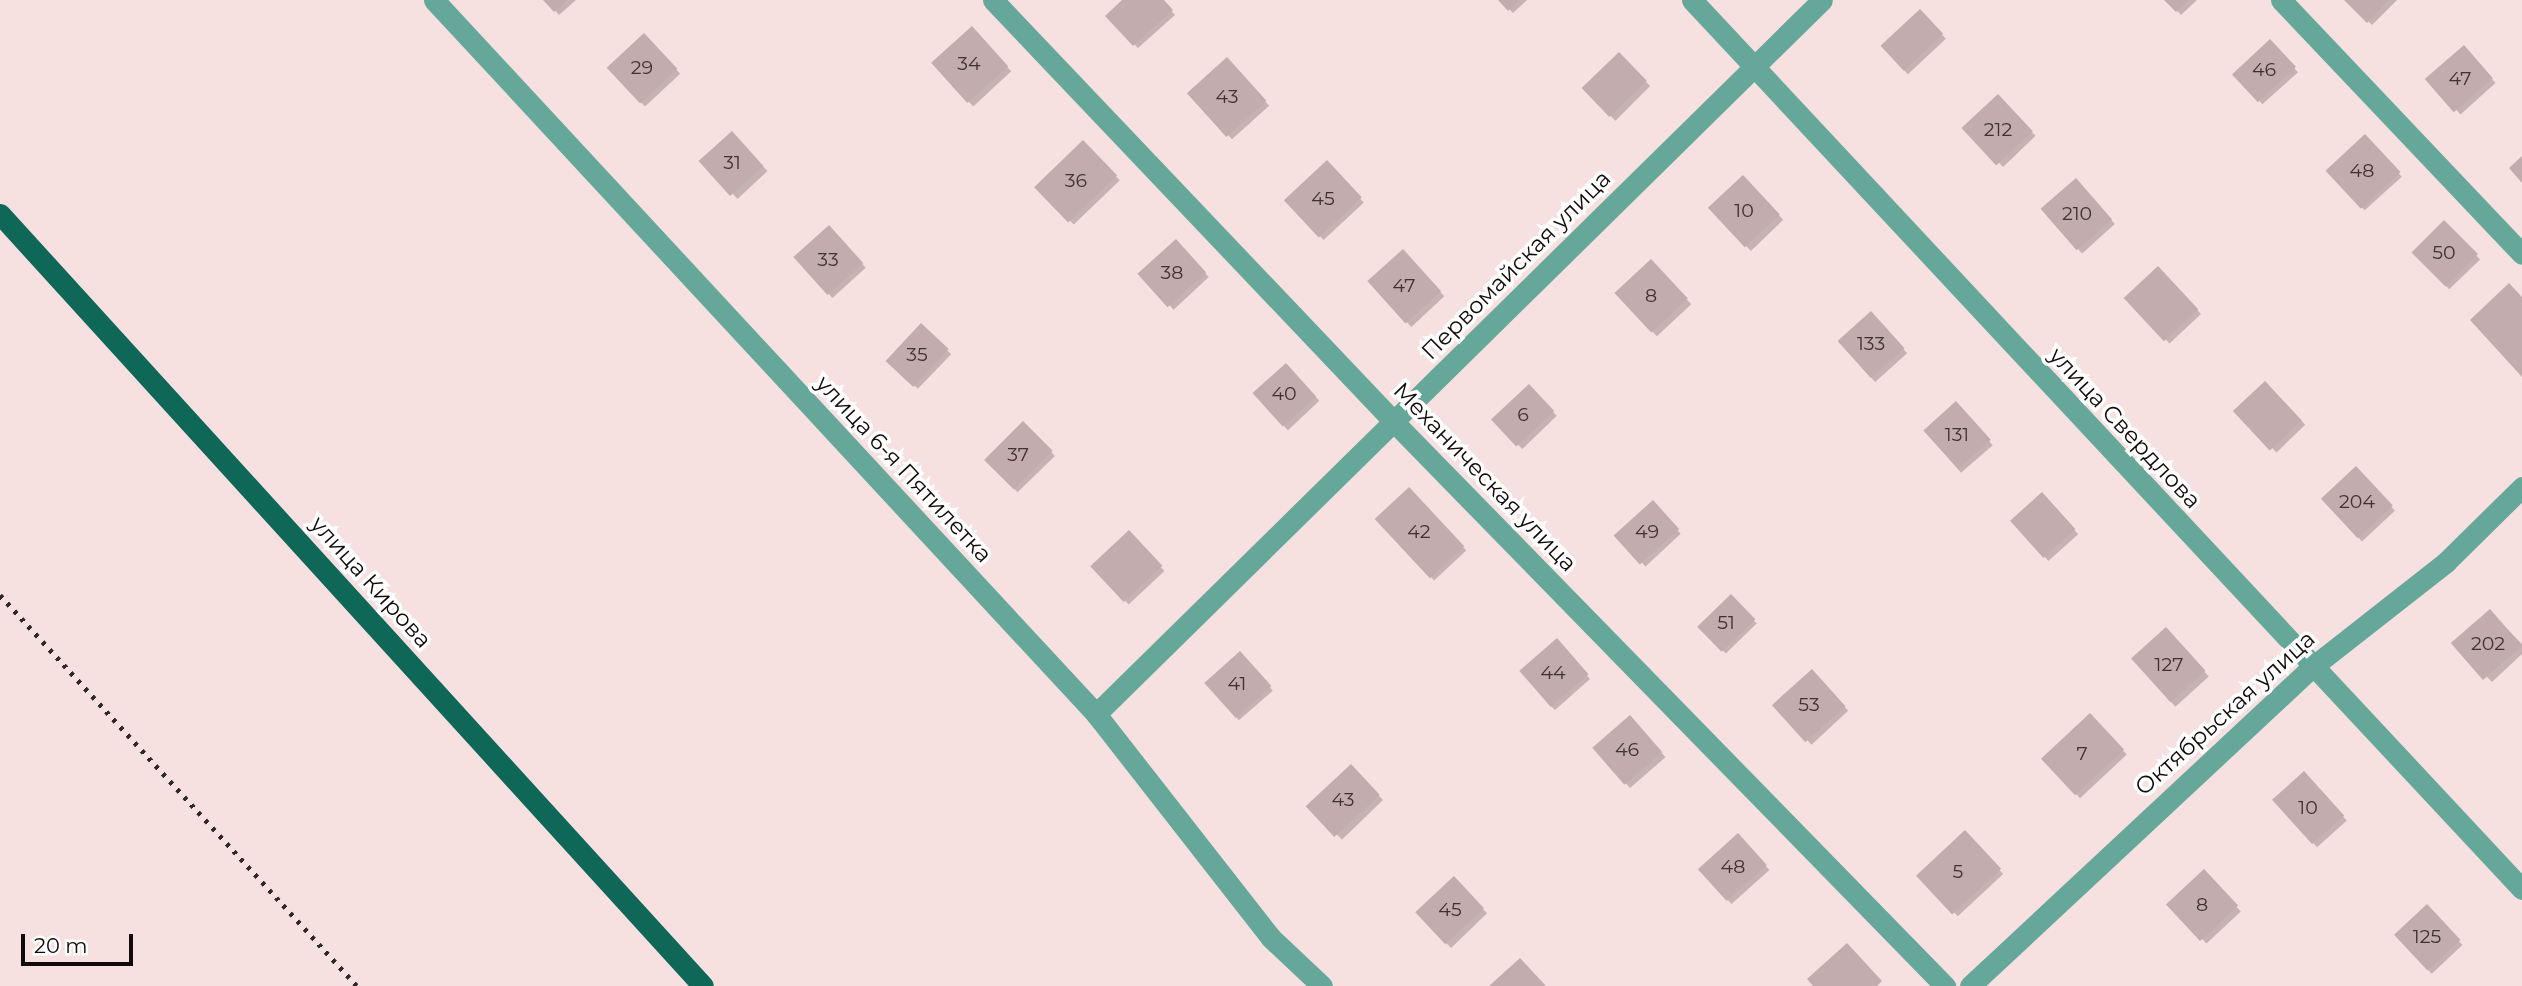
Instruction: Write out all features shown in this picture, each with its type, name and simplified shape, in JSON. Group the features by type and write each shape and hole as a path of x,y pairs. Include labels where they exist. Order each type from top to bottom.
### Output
{"main road":[{"name":"улица Кирова","path":"0,214 702,986"}],"street":[{"name":"улица 6-я Пятилетка","path":"434,0 1096,714 1271,938 1322,986"},
{"name":"Механическая улица","path":"993,0 1396,424 1945,986"},
{"name":"улица Свердлова","path":"1692,0 2311,668 2522,889"},
{"name":"Первомайская улица","path":"1096,714 1396,424 1754,64 1822,0"},
{"path":"2281,0 2522,254"},
{"name":"Октябрьская улица","path":"1970,986 2311,668 2446,562 2522,487"}],"building":[{"path":"543,0 567,0 554,12"},
{"path":"1122,0 1164,0 1173,10 1133,46 1105,16"},
{"path":"1498,0 1519,0 1508,11"},
{"path":"2164,0 2189,0 2176,12"},
{"path":"2344,0 2389,0 2367,23"},
{"path":"1920,9 1943,34 1904,71 1881,46"},
{"path":"972,26 1008,66 967,103 931,63"},
{"path":"644,33 677,69 640,104 607,68"},
{"path":"2270,39 2296,67 2258,102 2232,74"},
{"path":"2464,45 2493,78 2454,112 2425,79"},
{"path":"1619,52 1647,81 1609,117 1582,88"},
{"path":"1227,57 1266,101 1226,137 1187,93"},
{"path":"1998,94 2033,131 1996,165 1961,128"},
{"path":"732,131 763,166 730,196 699,161"},
{"path":"2365,134 2400,172 2361,209 2326,171"},
{"path":"1083,140 1117,175 1068,222 1034,187"},
{"path":"2522,156 2522,183 2509,168"},
{"path":"1327,160 1362,197 1319,238 1284,200"},
{"path":"1743,175 1780,214 1745,247 1708,208"},
{"path":"2076,178 2112,220 2077,250 2041,209"},
{"path":"2444,220 2478,254 2445,286 2411,253"},
{"path":"829,225 863,263 827,295 793,257"},
{"path":"1176,239 1206,272 1167,307 1137,274"},
{"path":"1403,249 1441,291 1405,323 1367,281"},
{"path":"1651,259 1688,298 1651,333 1614,293"},
{"path":"2158,266 2198,309 2164,341 2124,298"},
{"path":"2509,283 2522,297 2522,377 2470,320"},
{"path":"1871,311 1904,348 1871,378 1838,341"},
{"path":"921,323 949,349 913,387 886,361"},
{"path":"1286,363 1316,396 1283,427 1253,393"},
{"path":"2265,381 2302,420 2270,451 2233,411"},
{"path":"1529,384 1554,411 1516,447 1491,419"},
{"path":"1956,401 1991,440 1958,469 1923,430"},
{"path":"1023,421 1053,451 1014,490 984,460"},
{"path":"2356,466 2393,505 2358,538 2321,499"},
{"path":"1409,487 1464,546 1430,578 1375,519"},
{"path":"2042,492 2075,529 2044,558 2010,521"},
{"path":"1653,500 1679,529 1640,564 1614,535"},
{"path":"1129,530 1162,566 1124,602 1090,566"},
{"path":"1731,594 1755,619 1722,652 1697,627"},
{"path":"2490,609 2522,646 2483,680 2451,643"},
{"path":"2166,627 2205,671 2171,702 2131,658"},
{"path":"1557,638 1588,674 1551,707 1519,671"},
{"path":"1240,651 1271,686 1236,718 1204,683"},
{"path":"1812,669 1845,706 1805,742 1772,705"},
{"path":"2090,713 2124,750 2075,795 2041,759"},
{"path":"1630,715 1662,752 1624,785 1592,748"},
{"path":"1351,764 1380,795 1334,837 1306,806"},
{"path":"2304,771 2344,816 2312,844 2272,800"},
{"path":"1965,830 2001,869 1952,914 1916,876"},
{"path":"1738,833 1767,865 1727,901 1698,869"},
{"path":"2204,869 2238,906 2200,941 2166,904"},
{"path":"1454,876 1484,908 1445,944 1415,912"},
{"path":"2427,904 2460,940 2428,971 2394,935"},
{"path":"1847,943 1882,981 1877,986 1813,986 1807,979"},
{"path":"1520,958 1546,986 1489,986"}],"railway":[{"path":"0,595 357,986"}]}
